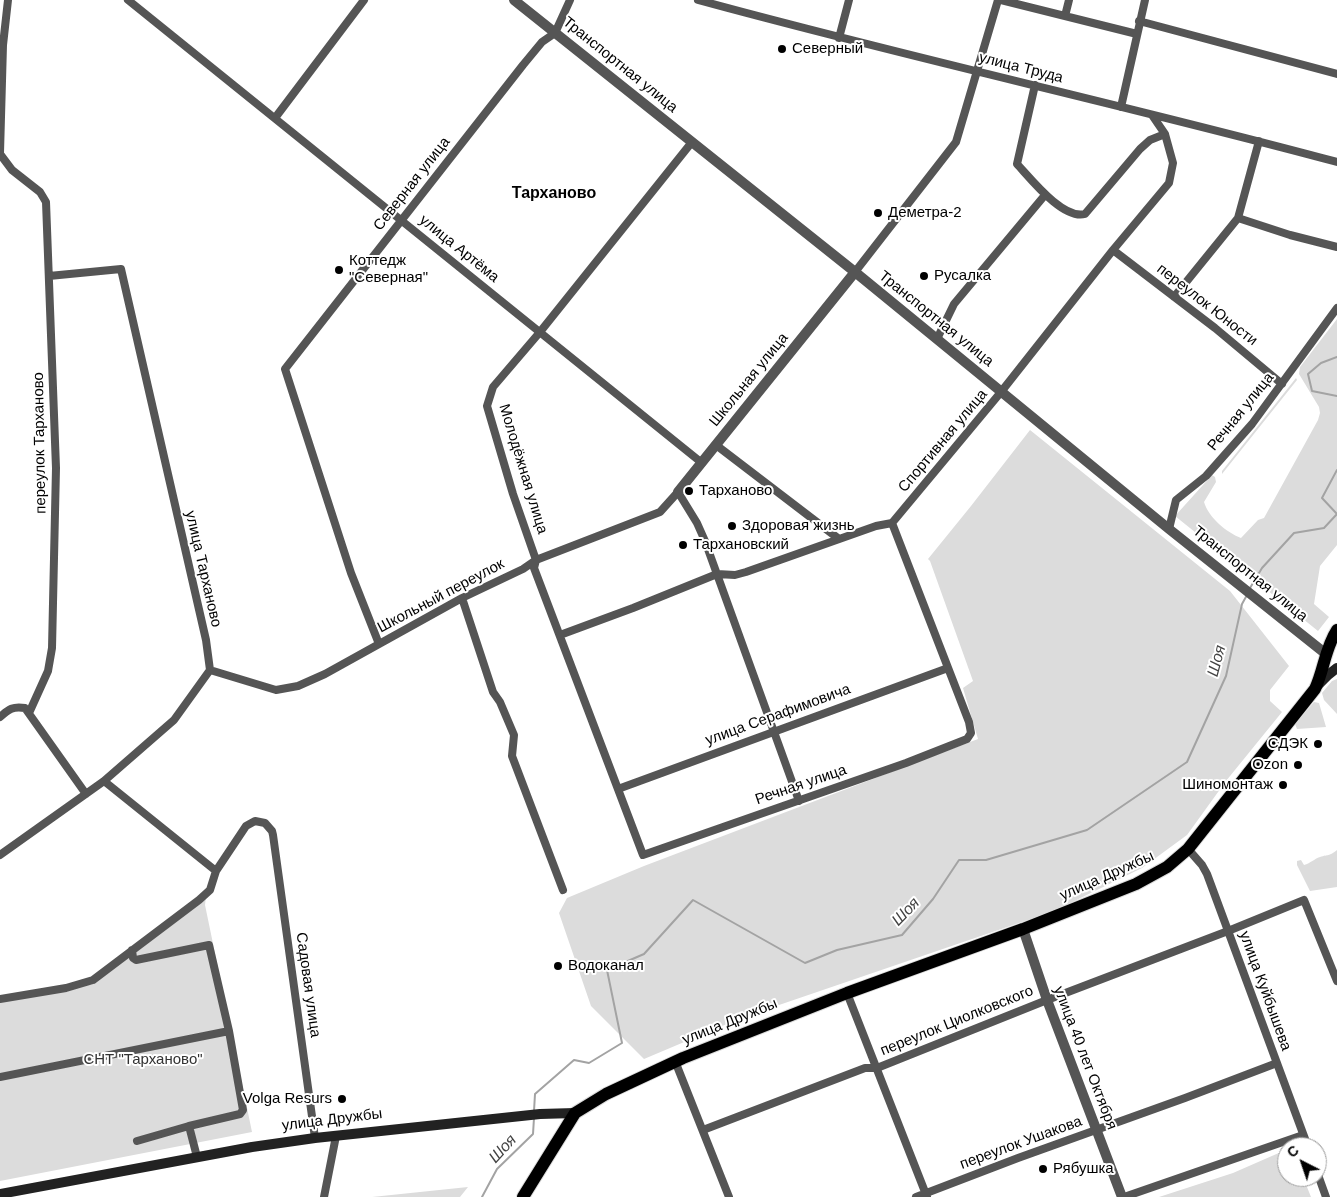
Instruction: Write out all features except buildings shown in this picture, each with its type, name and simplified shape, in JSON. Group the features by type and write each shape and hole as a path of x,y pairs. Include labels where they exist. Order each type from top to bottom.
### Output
{"main road":[{"name":"улица Дружбы","path":"0,1194 197,1157 315,1138 540,1114 575,1113 633,1080 675,1061 847,993 1024,929 1136,884 1167,867 1188,849 1315,689 1321,675 1326,654 1337,630"},
{"name":"Транспортная улица","path":"1326,654 1337,663"},
{"path":"1315,689 1328,674 1337,668"},
{"path":"525,1196 575,1113"}],"street":[{"name":"переулок Тарханово","path":"8,0 3,45 0,154 12,170 44,196 46,202 56,468 52,648 48,671 29,713"},
{"path":"274,118 364,0"},
{"name":"Транспортная улица","path":"514,0 855,272 1169,529 1326,654"},
{"name":"Северная улица","path":"379,644 351,574 286,369 523,65 542,42 555,33 570,0"},
{"path":"839,38 849,0"},
{"path":"1000,0 1137,34"},
{"name":"Школьная улица","path":"678,492 855,272 956,142 1000,0"},
{"path":"1065,16 1069,0"},
{"path":"1121,107 1145,0"},
{"name":"улица Артёма","path":"132,1 702,463"},
{"name":"улица Труда","path":"704,1 839,38 1035,85 1337,162"},
{"path":"1139,21 1337,74"},
{"path":"1035,85 1017,164 1045,195 1069,212 1080,216 1085,214 1140,149 1150,140 1166,134"},
{"name":"Спортивная улица","path":"892,523 1001,392 1113,250 1169,183 1173,163 1166,134 1152,115"},
{"path":"1174,296 1238,218 1259,141"},
{"name":"Молодёжная улица","path":"643,855 534,568 536,560 512,494 486,406 493,387 540,332 692,142"},
{"path":"937,339 954,304 1045,195"},
{"path":"1238,218 1290,235 1337,247"},
{"name":"переулок Юности","path":"1113,250 1215,328 1282,384"},
{"name":"улица Тарханово","path":"49,276 121,269 206,640 210,670"},
{"name":"Речная улица","path":"1169,529 1176,500 1206,476 1252,424 1337,308"},
{"path":"716,446 839,539"},
{"path":"678,492 697,523 717,574 799,801"},
{"name":"Школьный переулок","path":"210,670 276,690 298,686 325,674 462,598 523,569 536,560 660,512 678,492"},
{"path":"560,635 634,608 717,574 735,575 746,572 876,526 892,523 948,668"},
{"path":"462,598 493,692 500,702 514,735 512,756 562,890"},
{"name":"Речная улица","path":"643,855 906,763 967,739 971,733 969,722 948,668"},
{"name":"улица Серафимовича","path":"618,789 948,668"},
{"path":"0,855 104,781 174,720 210,670"},
{"path":"0,717 16,706 25,708 86,794"},
{"path":"0,999 66,988 93,980 210,890 216,871 104,781"},
{"name":"Садовая улица","path":"216,871 242,830 250,823 255,821 265,823 272,831 315,1138"},
{"name":"улица Куйбышева","path":"1188,849 1207,874 1303,1135"},
{"name":"переулок Циолковского","path":"703,1130 865,1068 877,1068 1304,900 1337,980"},
{"name":"улица 40 лет Октября","path":"1024,929 1047,1000 1123,1197"},
{"path":"132,950 133,958 136,960 209,945 229,1030 243,1110 240,1114 137,1141"},
{"path":"847,993 926,1195"},
{"path":"0,1077 229,1030"},
{"path":"675,1061 729,1197"},
{"name":"переулок Ушакова","path":"916,1197 926,1195 1018,1158 1277,1063"},
{"path":"189,1126 197,1157"},
{"path":"1123,1197 1303,1135"},
{"path":"324,1197 336,1136"}],"green space":[{"path":"1337,319 1337,545 1320,566 1314,604 1329,617 1318,631 1175,516 1212,475 1215,477 1216,482 1204,502 1210,514 1224,528 1241,538 1258,520 1264,518 1318,420 1320,413 1319,407 1299,374 1300,367"},
{"path":"1296,378 1297,380 1222,474 1222,471"},
{"path":"1030,430 1230,591 1289,666 1270,690 1270,701 1282,712 1226,781 1187,835 1142,868 1054,911 741,1018 644,1059 591,1006 559,913 567,898 644,866 978,739 963,688 973,681 928,559"},
{"path":"1337,679 1337,714 1324,700 1322,693 1332,681"},
{"path":"1314,702 1319,703 1326,727 1297,729 1295,724"},
{"path":"1337,850 1337,887 1310,891 1297,865 1297,861 1301,860 1304,865"},
{"name":"СНТ \"Тарханово\"","path":"206,896 205,905 252,1132 0,1181 0,1000 93,984"},
{"path":"1277,1154 1277,1187 1307,1187 1311,1197 1159,1197 1233,1173"},
{"path":"468,1187 460,1197 372,1197"}],"waterway":[{"name":"Шоя","path":"1337,357 1321,363 1308,374 1312,391 1337,396"},
{"name":"Шоя","path":"1337,470 1322,498 1337,514"},
{"name":"Шоя","path":"1250,588 1262,568 1294,533 1324,528 1337,514"},
{"name":"Шоя","path":"534,1111 535,1094 574,1060 589,1063 622,1043 607,970 644,954 693,900 805,963 837,950 902,935 933,899 959,860 986,860 1087,830 1187,762 1226,676 1242,604 1247,595"},
{"name":"Шоя","path":"482,1197 497,1169 533,1134 534,1118"}],"place":[{"name":"Северный","path":"782,49"},
{"name":"Деметра-2","path":"878,213"},
{"name":"Коттедж \"Северная\"","path":"339,270"},
{"name":"Русалка","path":"924,276"},
{"name":"Тарханово","path":"689,491"},
{"name":"Здоровая жизнь","path":"732,526"},
{"name":"Тархановский","path":"683,545"},
{"name":"СДЭК","path":"1318,744"},
{"name":"Ozon","path":"1298,765"},
{"name":"Шиномонтаж","path":"1283,785"},
{"name":"Водоканал","path":"558,966"},
{"name":"Volga Resurs","path":"342,1099"},
{"name":"Рябушка","path":"1043,1169"}],"district":[{"name":"Тарханово","path":"554,194"}]}
